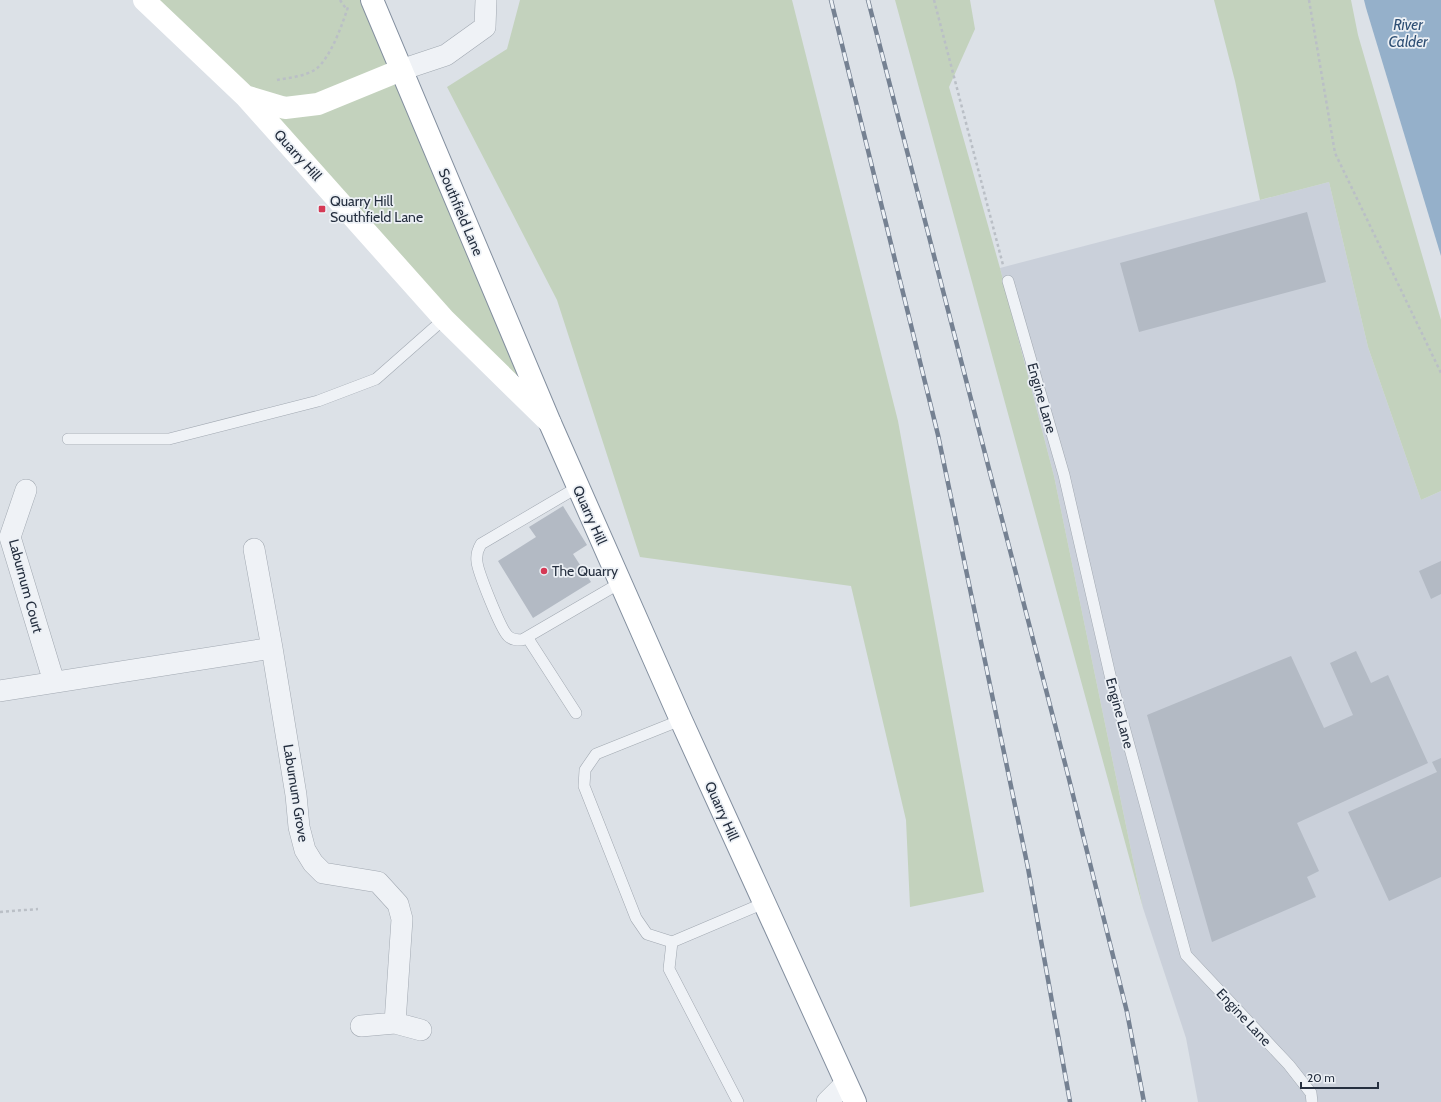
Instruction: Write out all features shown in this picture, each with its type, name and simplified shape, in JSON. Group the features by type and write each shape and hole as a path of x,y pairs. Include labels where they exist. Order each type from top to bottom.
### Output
{"main road":[{"name":"Quarry Hill","path":"144,0 245,96 444,319 550,423 681,720 855,1102"},
{"name":"Southfield Lane","path":"372,0 550,423"},
{"name":"Quarry Hill","path":"245,96 285,108 318,104 401,70"}],"street":[{"path":"401,70 446,55 485,27 486,0"},
{"name":"Laburnum Court","path":"26,490 10,537 54,682"},
{"name":"Laburnum Grove","path":"254,549 296,795 299,827 305,850 313,863 323,873 378,882 398,904 402,919 395,1023"},
{"path":"0,691 272,648"},
{"path":"361,1026 395,1023 421,1030"},
{"path":"827,1102 846,1082"}],"lane":[{"name":"Engine Lane","path":"1008,281 1064,475 1110,675 1186,955 1289,1065 1311,1093 1312,1102"},
{"path":"68,439 169,439 318,401 376,379 444,319"},
{"path":"578,487 481,544 478,550 477,562 501,627 508,637 515,640 522,640 620,583"},
{"path":"527,637 576,713"},
{"path":"681,720 596,754 585,770 584,786 636,918 647,934 672,942 764,903"},
{"path":"672,942 669,969 738,1102"}],"path":[{"path":"934,0 1008,281"},
{"path":"1309,0 1335,153 1441,372"},
{"path":"274,80 296,77 315,69 329,53 348,5"},
{"path":"0,912 38,909"}],"shaded area":[{"path":"1329,182 1368,347 1421,500 1441,491 1441,1102 1198,1102 1186,1038 1143,908 1054,476 1000,268"}],"green space":[{"path":"145,0 372,0 550,423"},
{"path":"520,0 792,0 898,421 984,892 910,907 906,820 851,586 640,557 557,300 447,87 507,49"},
{"path":"895,0 970,0 975,29 949,87 1000,268 1054,476 1143,908"},
{"path":"1214,0 1351,0 1358,35 1441,320 1441,491 1421,500 1368,347 1329,182 1260,200 1235,81"}],"water":[{"name":"River Calder","path":"1364,0 1441,0 1441,256 1366,8"}],"building":[{"path":"1307,212 1326,282 1139,332 1120,263"},
{"name":"The Quarry","path":"563,506 587,545 573,554 591,582 533,618 498,561 536,537 529,527"},
{"path":"1441,561 1441,594 1431,599 1419,571"},
{"path":"1356,651 1371,683 1388,675 1428,763 1297,823 1319,871 1307,877 1316,897 1212,942 1147,715 1291,656 1324,728 1353,715 1330,663"},
{"path":"1441,758 1441,877 1389,901 1348,812 1437,772 1432,762"}],"railway":[{"path":"831,0 938,435 1028,868 1070,1102"},
{"path":"868,0 1069,779 1127,1012 1144,1102"}],"place":[{"name":"Quarry Hill Southfield Lane","path":"322,209"},
{"name":"The Quarry","path":"544,571"}]}
